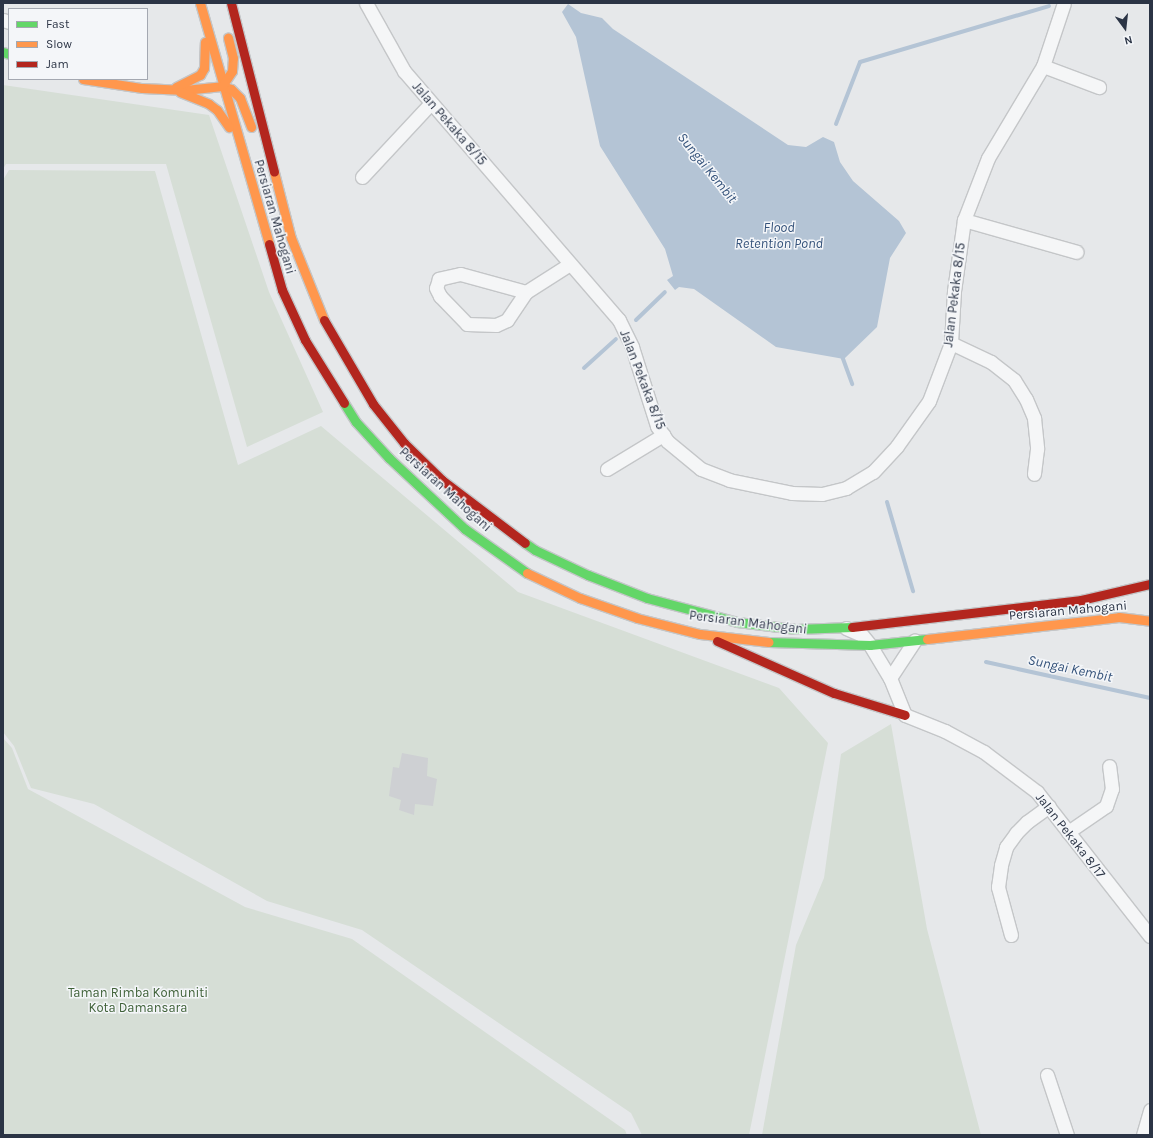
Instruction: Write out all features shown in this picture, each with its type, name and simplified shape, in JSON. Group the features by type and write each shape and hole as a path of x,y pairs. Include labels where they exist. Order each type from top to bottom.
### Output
{"main road":[{"name":"Persiaran Mahogani","path":"200,3 222,86 282,290 305,340 356,422 389,458 465,529 524,572 580,598 637,618 700,634 790,644 870,645 1119,617 1150,620"},
{"name":"Persiaran Mahogani","path":"231,3 275,185 307,283 328,329 352,373 373,404 404,443 442,480 484,514 534,550 588,575 647,598 737,622 796,628 845,628 1081,600 1150,584"},
{"path":"172,89 192,81 204,68 205,23"},
{"path":"222,86 232,71 233,58 226,31"},
{"path":"90,80 126,86 172,89 222,86 231,89 240,98 253,136"},
{"path":"172,89 195,97 217,110 239,144"},
{"path":"260,156 275,185"},
{"path":"700,634 834,693 905,715"}],"street":[{"name":"Jalan Pekaka 8/15","path":"366,3 404,71 619,320 632,347 657,426 663,435 682,455 701,469 729,480 792,492 822,494 846,488 873,472 897,446 929,401 952,343 954,291 964,220 988,158 1043,66 1064,3"},
{"path":"1043,66 1099,87"},
{"path":"362,177 431,103"},
{"path":"964,220 1077,252"},
{"path":"526,292 460,274 439,279 436,288 440,296 466,324 496,325 507,320 526,292 570,264"},
{"path":"952,343 991,362 1014,380 1026,399 1034,418 1037,449 1034,474"},
{"path":"608,469 663,435"},
{"path":"845,628 862,635 870,645 890,678 905,715"},
{"path":"890,678 915,640"},
{"name":"Jalan Pekaka 8/17","path":"905,715 945,731 984,752 1012,771 1049,806 1150,936"},
{"path":"1068,832 1106,806 1112,789 1109,766"},
{"path":"1011,935 998,887 1001,865 1006,847 1016,833 1027,822 1049,806"},
{"path":"1047,1076 1067,1135"},
{"path":"1143,1135 1150,1110"}],"green space":[{"path":"3,85 209,115 269,292 323,412 247,447 166,164 6,164 3,169"},
{"path":"9,170 155,171 238,465 321,426 518,592 779,688 828,743 749,1135 642,1135 631,1113 362,930 267,901 94,804 31,788 14,746 3,732 3,180"},
{"path":"891,724 927,929 981,1135 762,1135 796,945 824,878 841,754"},
{"name":"Taman Rimba Komuniti Kota Damansara","path":"3,738 12,748 28,789 245,907 352,939 625,1130 627,1135 3,1135"}],"water":[{"name":"Flood Retention Pond","path":"568,4 581,13 602,18 613,29 788,145 806,147 823,137 834,142 840,162 853,181 899,221 906,233 890,258 877,327 844,359 776,347 694,289 679,287 675,290 667,280 673,276 665,249 600,146 576,37 562,12"}],"building":[{"path":"402,753 428,758 427,776 437,779 433,806 415,804 414,815 399,810 401,800 389,796 393,767 399,768"}],"waterway":[{"path":"836,124 860,62 1049,6"},
{"path":"636,320 665,292"},
{"path":"584,368 616,339"},
{"name":"Sungai Kembit","path":"842,356 852,384"},
{"name":"Sungai Kembit","path":"887,502 913,591"},
{"name":"Sungai Kembit","path":"986,662 1150,698"}],"traffic: fast":[{"path":"3,52 8,54"},
{"path":"344,403 356,422 389,458 465,529 527,573"},
{"path":"525,543 535,550 588,575 647,598 737,622 796,629 852,627"},
{"path":"769,642 870,645 927,639"}],"traffic: slow":[{"path":"200,3 269,244"},
{"path":"222,86 232,71 233,58 228,38"},
{"path":"176,87 200,75 204,68 205,42"},
{"path":"90,80 142,88 185,90 222,86 231,89 240,98 251,127"},
{"path":"180,92 209,104 217,110 229,127"},
{"path":"274,172 291,238 324,320"},
{"path":"527,573 580,598 637,618 700,634 769,642"},
{"path":"927,639 1119,617 1150,621"}],"traffic: jam":[{"path":"231,3 274,172"},
{"path":"269,244 282,290 305,340 344,403"},
{"path":"324,320 373,404 404,443 442,480 525,543"},
{"path":"852,627 1081,600 1150,584"},
{"path":"717,641 834,693 905,715"}]}
